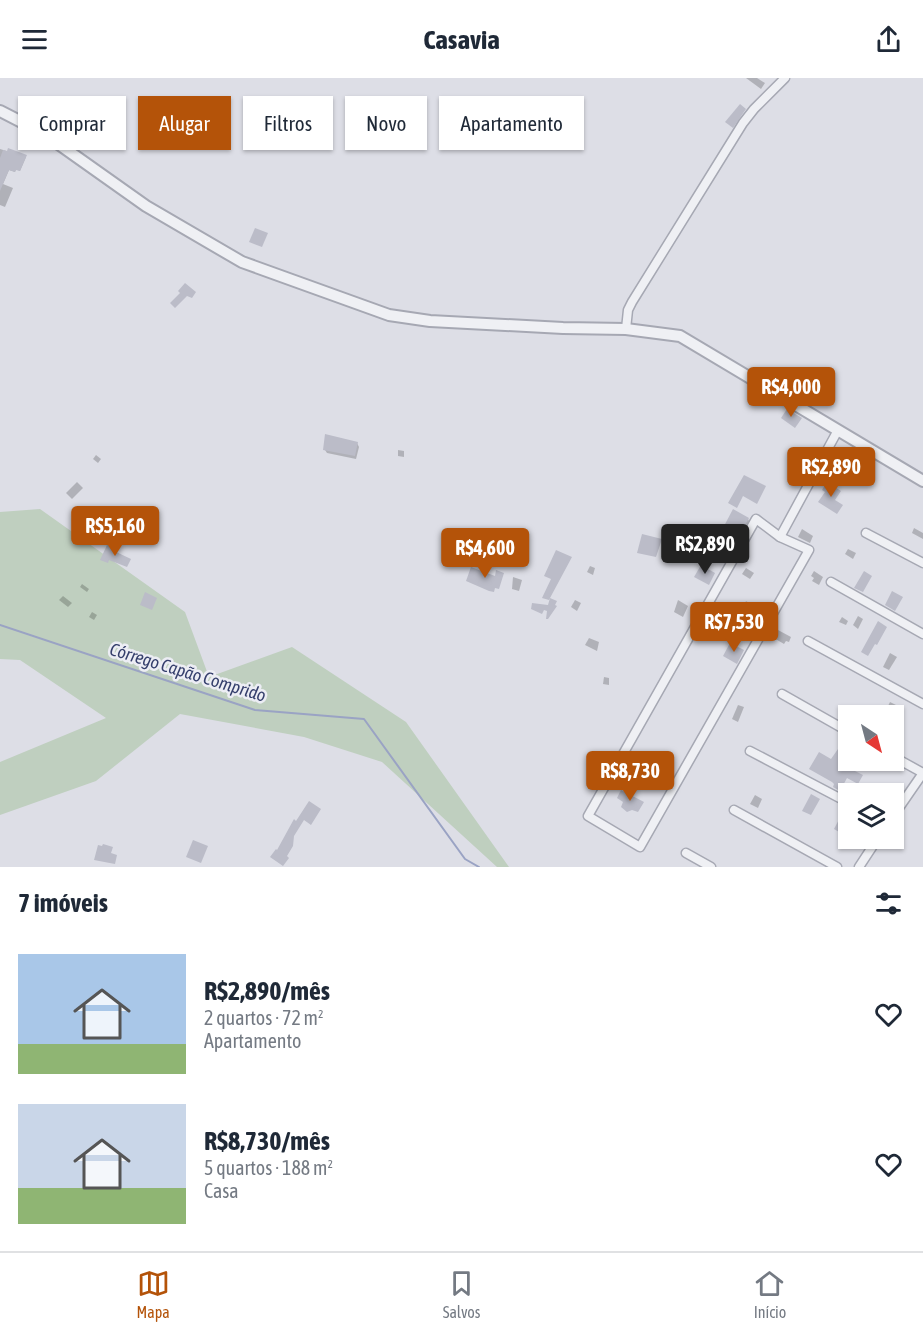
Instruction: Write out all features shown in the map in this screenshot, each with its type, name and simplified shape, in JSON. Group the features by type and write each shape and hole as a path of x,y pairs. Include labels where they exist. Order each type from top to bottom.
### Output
{"street":[{"path":"626,329 628,310 632,302 743,123 785,78"},
{"path":"0,111 43,133 146,206 242,262 388,315 430,321 626,329 680,336 923,481"},
{"path":"780,537 838,430"},
{"path":"756,519 780,537 809,550 640,847 588,816 756,519"},
{"path":"866,533 923,563"},
{"path":"831,582 923,634"},
{"path":"808,641 923,704"},
{"path":"782,694 838,726"},
{"path":"750,751 838,797"},
{"path":"904,763 923,773 904,801"},
{"path":"734,810 837,867"},
{"path":"859,867 871,849"},
{"path":"686,853 711,867"}],"green space":[{"path":"40,509 185,612 209,677 292,647 406,722 509,867 497,867 382,762 304,737 180,714 96,781 0,815 0,762 106,718 20,660 0,659 0,512"}],"building":[{"path":"740,104 746,109 733,128 725,122"},
{"path":"8,148 27,155 20,171 9,170 0,191 0,158 3,150 7,151"},
{"path":"255,228 268,233 262,247 249,242"},
{"path":"185,283 196,292 192,298 187,296 175,308 170,303 180,293 178,291"},
{"path":"787,409 802,418 795,428 781,418"},
{"path":"325,434 358,442 355,456 323,450"},
{"path":"744,475 766,486 757,504 743,496 737,508 728,503"},
{"path":"827,482 841,491 835,500 843,505 837,514 818,502 825,492 822,490"},
{"path":"733,509 749,518 740,534 737,535 723,528"},
{"path":"642,534 662,539 656,557 637,553"},
{"path":"107,545 131,559 127,567 109,560 108,563 100,560"},
{"path":"556,550 572,557 549,600 542,598 551,579 544,576"},
{"path":"701,565 715,573 709,585 694,577"},
{"path":"471,567 495,576 496,570 504,573 499,589 495,588 494,592 489,591 466,581"},
{"path":"864,571 872,576 863,592 854,588"},
{"path":"892,591 903,597 895,611 885,605"},
{"path":"145,592 157,598 152,610 140,605"},
{"path":"550,598 557,601 555,605 557,606 548,619 546,619 547,611 544,610 542,614 531,609 532,603 548,605"},
{"path":"746,601 766,613 760,624 749,618 751,614 742,609"},
{"path":"878,621 887,627 868,656 861,652"},
{"path":"730,643 744,650 737,664 723,656"},
{"path":"838,749 838,771 855,771 863,775 859,783 847,778 844,783 838,783 838,790 833,787 832,782 809,769 819,752 831,759"},
{"path":"595,755 610,764 603,776 588,767"},
{"path":"621,790 644,802 638,812 632,810 627,812 621,807 623,802 617,798"},
{"path":"811,794 820,799 811,815 802,811"},
{"path":"309,801 321,809 311,825 304,820 294,836 293,846 287,856 289,858 283,866 270,857 277,850 294,819 296,821"},
{"path":"193,840 208,846 201,863 186,857"},
{"path":"98,845 113,847 111,853 117,855 115,864 94,860"}],"waterway":[{"name":"Córrego Capão Comprido","path":"0,625 255,710 364,719 465,859 479,867"}]}
